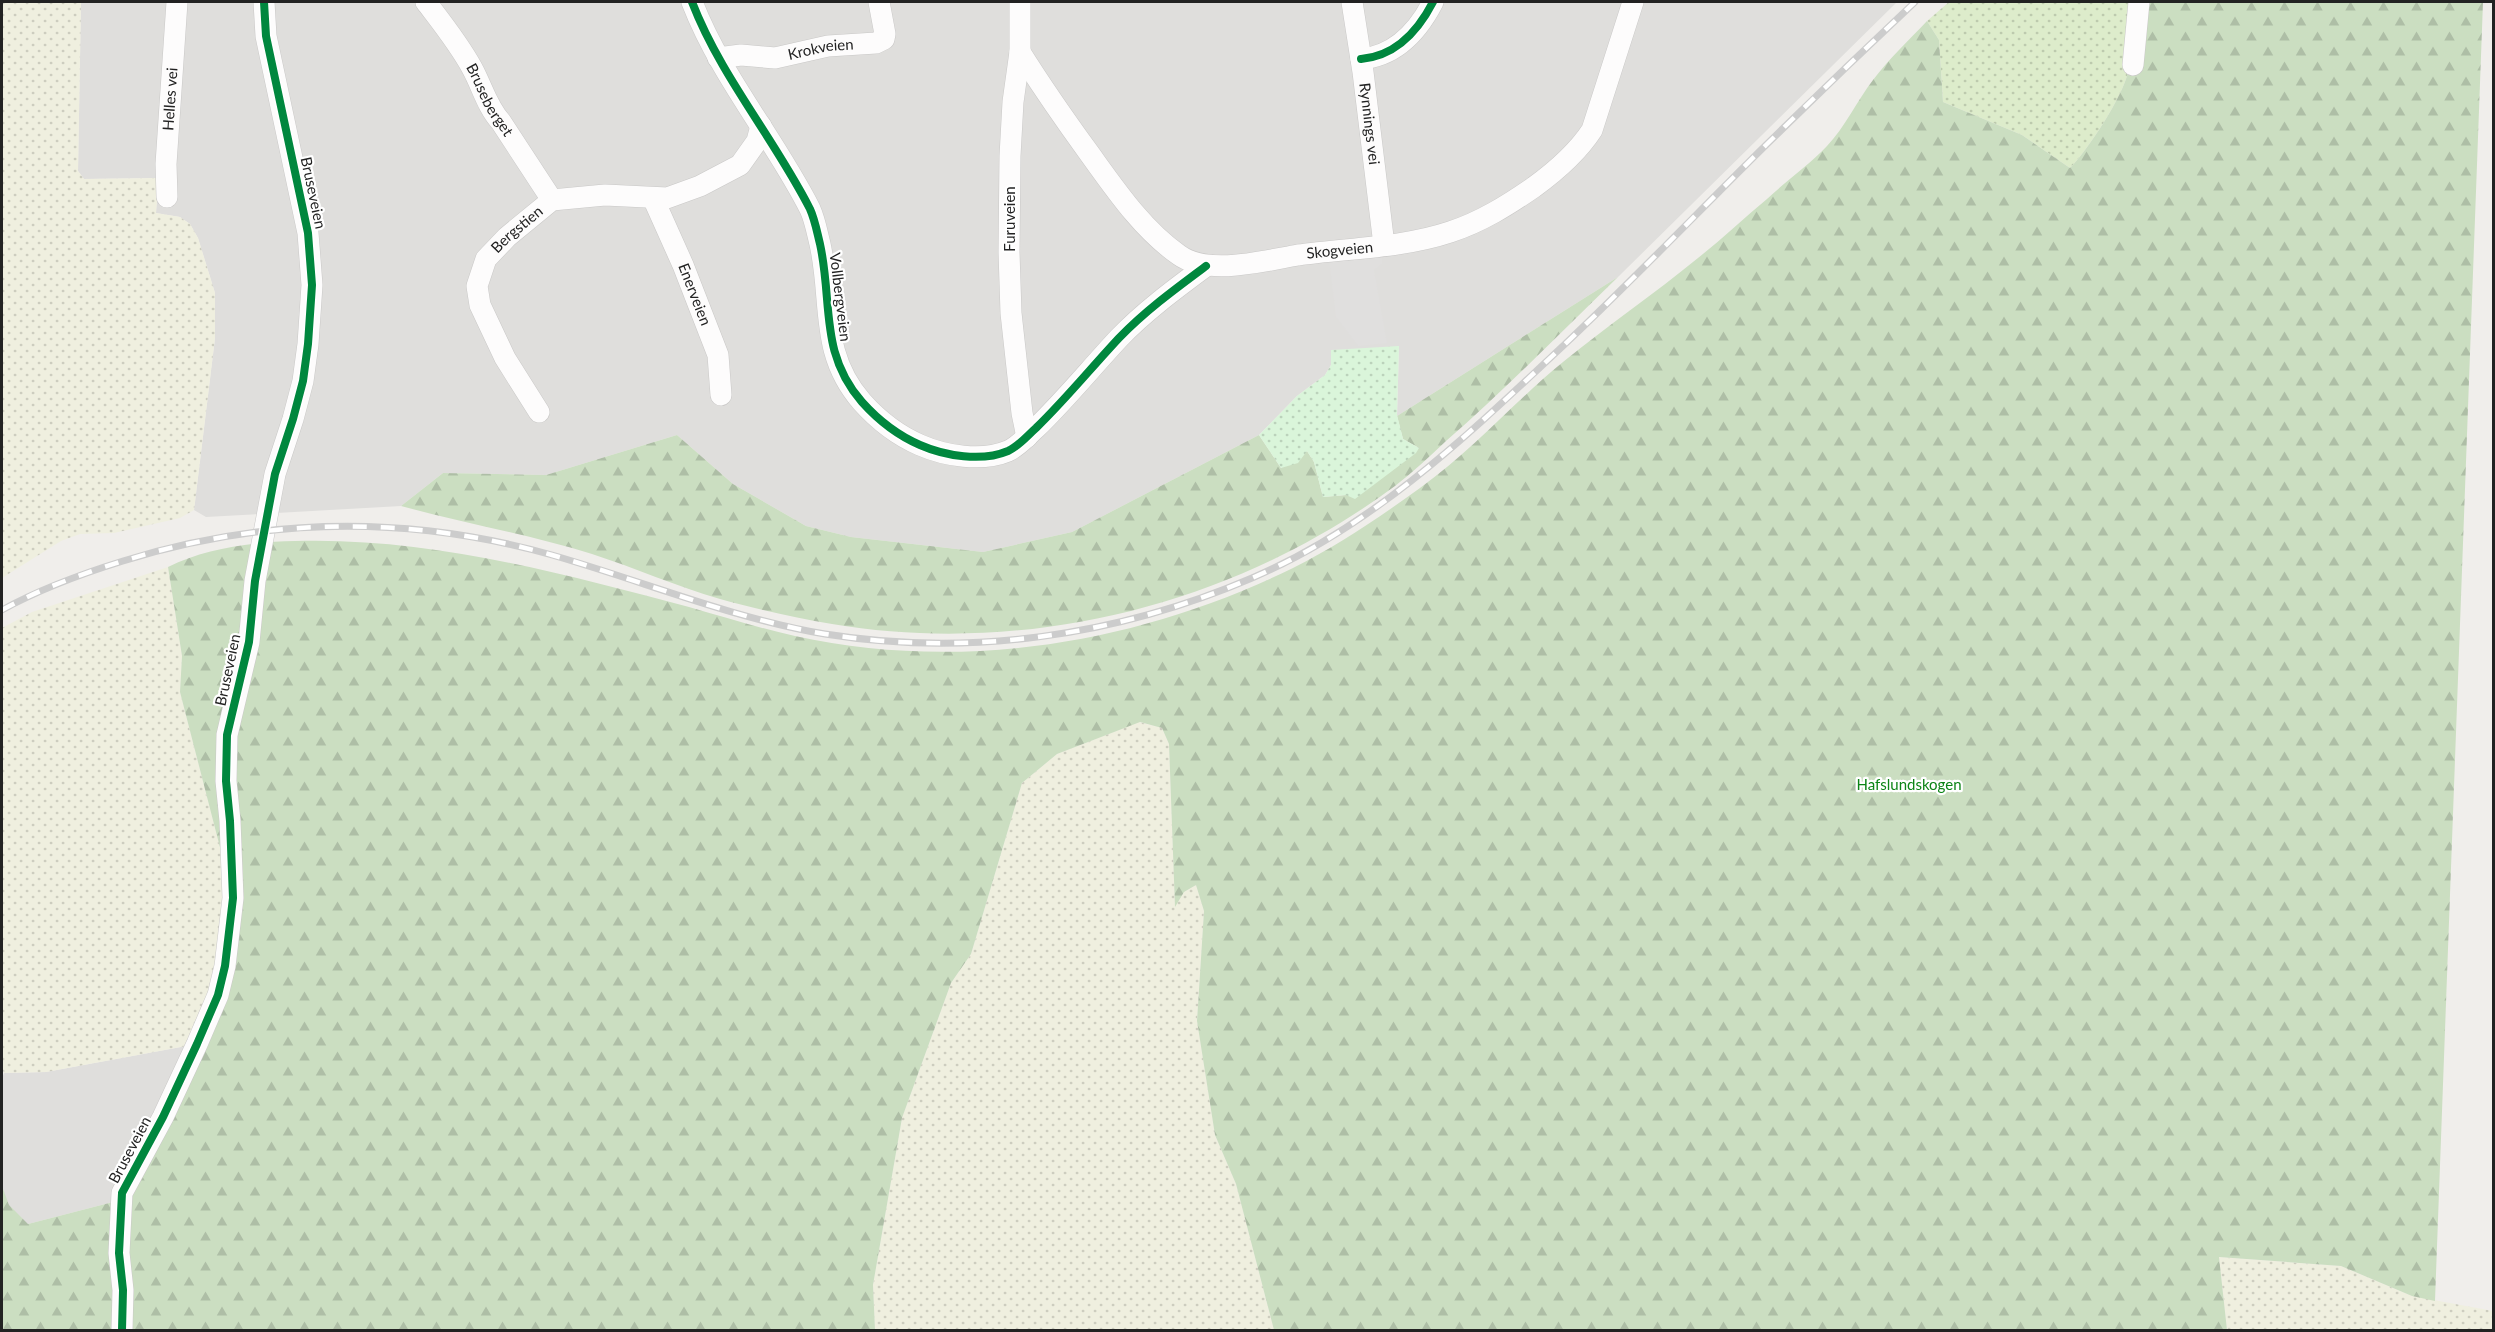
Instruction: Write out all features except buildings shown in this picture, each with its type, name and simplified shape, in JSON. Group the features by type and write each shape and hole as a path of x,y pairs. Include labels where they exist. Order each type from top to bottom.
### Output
{"street":[{"name":"Helles vei","path":"167,197 166,165 177,2"},
{"name":"Bruseveien","path":"122,1330 123,1290 119,1253 122,1192 163,1117 197,1044 218,995 225,966 233,898 226,781 227,735 249,642 255,581 275,474 303,381 308,344 312,285 308,233 268,48 264,2"},
{"name":"Bruseberget","path":"426,2 462,50 484,90 493,113 507,130 552,200"},
{"name":"Vollbergveien","path":"692,2 718,58 811,211 827,278 828,314 834,355 842,374 855,393 878,418 892,430 915,443 943,453 976,456 1008,451 1027,437 1149,309 1206,266"},
{"name":"Krokveien","path":"718,58 741,55 775,58 828,46 876,43 884,39 885,34 879,2"},
{"name":"Furuveien","path":"1020,2 1020,52 1012,111 1009,252 1011,313 1022,413 1027,437"},
{"name":"Rynnings vei","path":"1352,2 1384,245"},
{"path":"1361,59 1377,57 1397,46 1415,31 1433,2"},
{"name":"Skogveien","path":"1020,52 1069,125 1118,193 1140,219 1180,256 1206,266 1243,264 1384,245 1438,235 1485,217 1508,205 1541,182 1574,153 1592,130 1633,2"},
{"path":"2133,65 2139,2"},
{"name":"Bergstien","path":"539,412 492,334 480,304 477,286 486,258 495,247 552,200 605,195 652,198 678,196 740,165 757,141 761,126"},
{"name":"Enerveien","path":"652,198 683,265 718,355 721,395"}],"shaded area":[{"path":"81,2 1897,2 1618,277 1397,416 1399,346 1331,365 1325,375 1297,396 1259,435 1072,532 983,552 851,537 806,526 733,484 677,435 546,475 443,473 401,506 206,517 194,510 215,338 215,293 198,238 190,224 180,217 156,213 158,178 84,179 78,171"},
{"path":"1382,252 1382,264 1374,270 1387,343 1358,346 1336,317 1329,260"},
{"path":"197,1044 113,1202 28,1224 8,1205 2,1186 2,1078 4,1073 46,1072"}],"green space":[{"path":"2,2 81,2 78,171 84,179 159,178 156,213 180,217 190,224 198,238 215,293 215,338 194,510 180,518 114,533 80,534 61,541 2,578"},
{"path":"1949,2 2134,2 2128,72 2125,82 2104,122 2070,168 2022,135 1943,102 1939,40 1927,21"},
{"name":"Hafslundskogen","path":"2134,2 2483,2 2435,1301 2412,1296 2341,1266 2219,1257 2227,1330 1274,1330 1236,1184 1215,1135 1197,1021 1204,911 1196,885 1184,892 1175,907 1169,744 1162,728 1140,722 1057,754 1022,783 971,954 951,983 902,1118 873,1285 875,1330 2,1330 2,1186 9,1205 28,1224 113,1202 197,1044 233,898 180,692 182,656 168,567 198,555 230,547 262,543 345,541 395,545 445,551 543,570 795,636 858,647 922,652 986,651 1050,644 1112,632 1174,615 1235,594 1293,568 1342,541 1439,474 1563,362 1707,251 1820,153 1840,131 1879,72 1927,21 1939,40 1943,102 2022,135 2070,168 2104,122 2125,82 2128,72"},
{"path":"1618,277 1512,381 1415,470 1333,527 1268,562 1199,590 1128,612 1055,626 981,633 906,632 818,622 720,599 569,547 401,506 443,473 546,475 677,435 733,484 806,526 851,537 983,552 1072,532 1259,435 1281,468 1307,451 1314,462 1323,497 1346,495 1419,448 1403,439 1397,416"},
{"path":"1399,346 1397,415 1403,439 1419,448 1416,453 1355,499 1346,495 1323,497 1314,462 1307,451 1298,463 1281,468 1259,435 1297,396 1325,375 1331,365 1331,350"},
{"path":"168,567 182,656 180,692 233,898 197,1044 46,1072 4,1073 2,1068 2,628 32,612"},
{"path":"1139,722 1162,728 1169,744 1175,905 1184,892 1196,885 1204,911 1197,1021 1215,1135 1236,1184 1274,1330 875,1330 873,1285 902,1118 951,983 971,954 1022,783 1057,754"},
{"path":"2219,1257 2341,1266 2412,1296 2493,1311 2493,1330 2227,1330"}],"railway":[{"path":"2,610 31,595 76,577 176,546 283,529 337,526 445,533 498,542 586,565 755,619 825,634 879,641 988,642 1042,636 1096,627 1201,598 1297,557 1339,532 1379,505 1456,444 1590,320 1766,145 1915,2"}],"cycle path":[{"path":"122,1330 123,1290 119,1253 122,1193 163,1117 197,1044 218,995 225,966 233,898 226,781 227,735 249,642 255,581 275,474 303,381 308,344 312,285 308,233 266,36 264,2"},
{"path":"692,2 718,56 812,213 824,266 833,346 848,384 875,415 896,432 912,441 952,455 975,457 998,454 1012,449 1047,417 1129,328 1206,266"},
{"path":"1361,59 1385,53 1404,40 1420,23 1433,2"}]}
